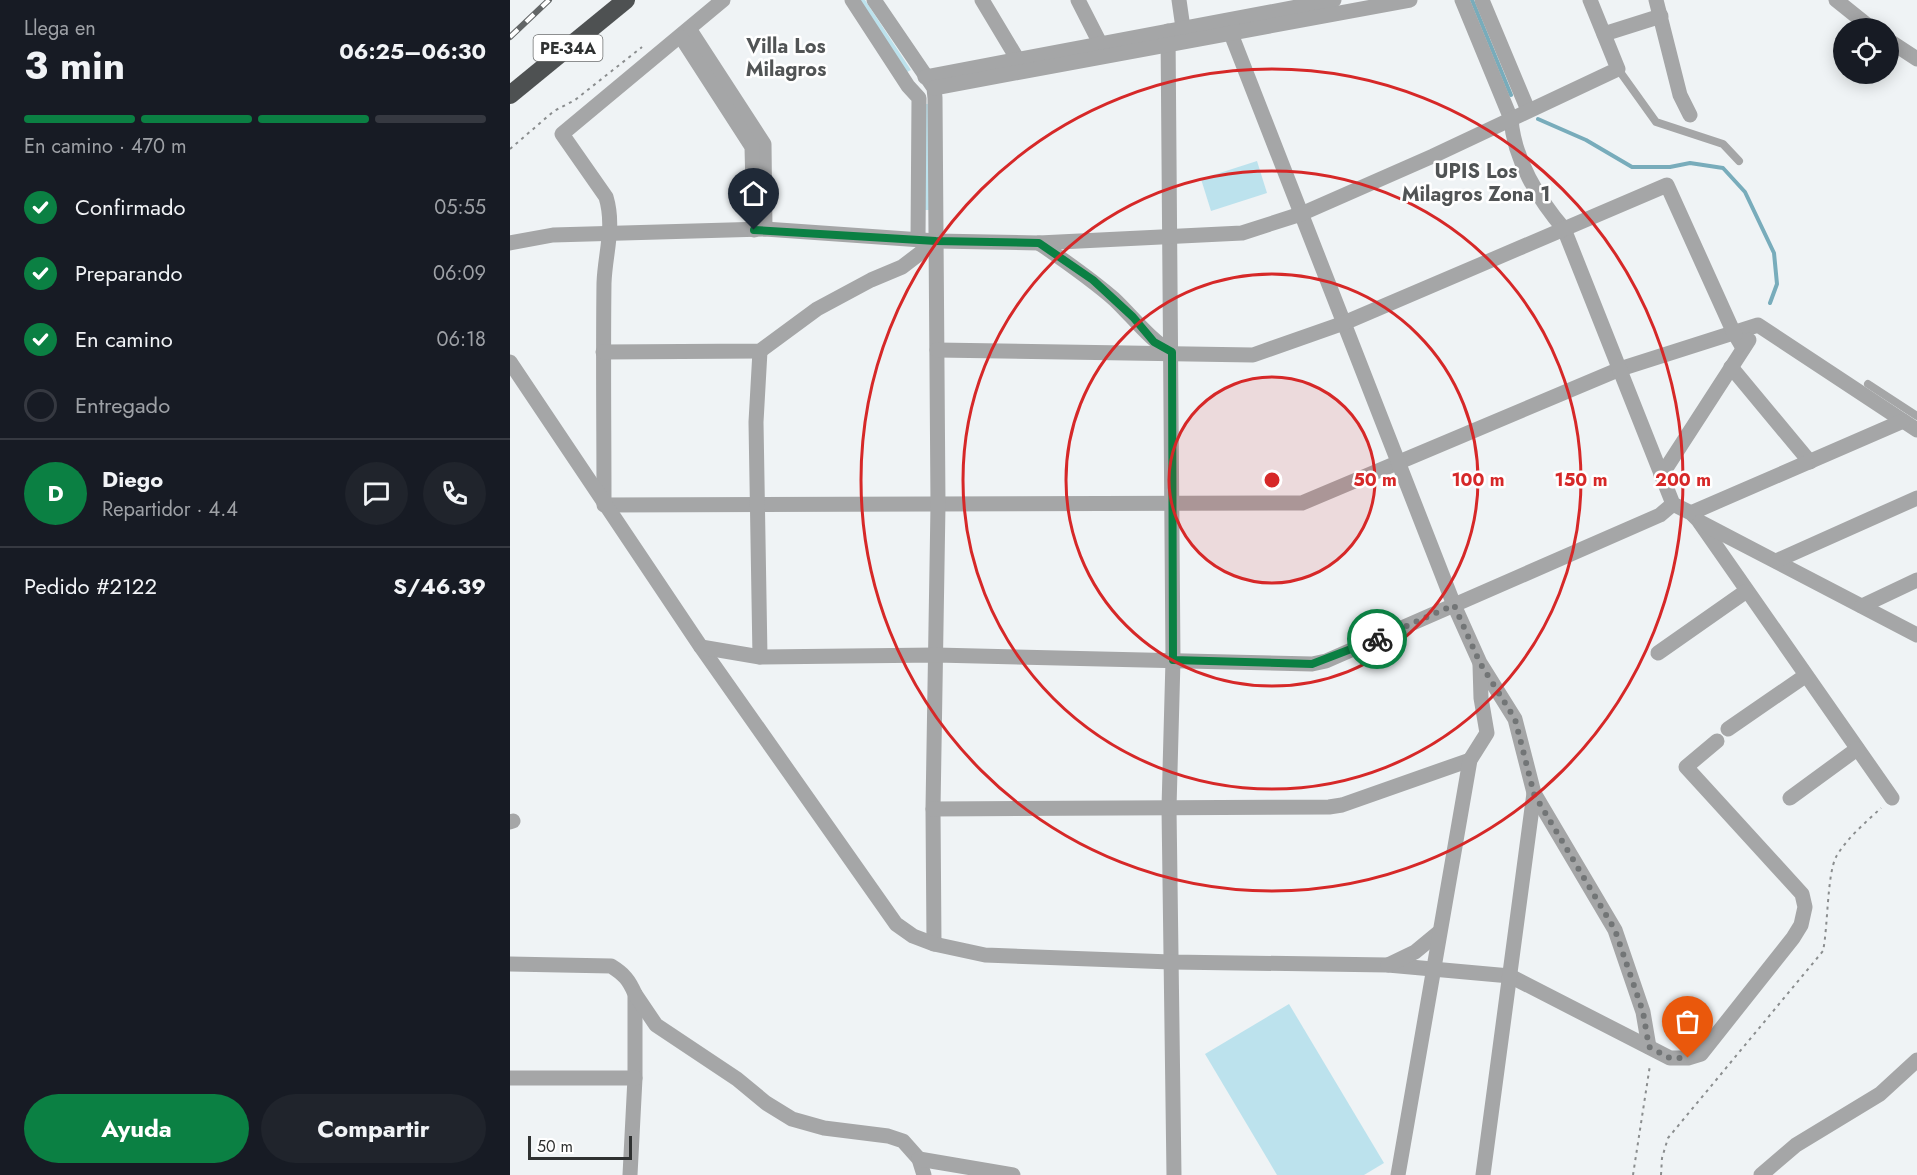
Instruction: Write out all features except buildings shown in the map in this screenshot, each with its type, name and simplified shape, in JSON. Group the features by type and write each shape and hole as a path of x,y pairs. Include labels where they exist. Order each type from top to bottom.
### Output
{"highway":[{"name":"PE-34A","path":"510,95 626,0"}],"street":[{"path":"604,505 605,265 611,236 606,197 562,134 723,0"},
{"path":"852,0 908,86 919,98 918,240"},
{"path":"874,0 929,83 937,130 938,505 933,809 934,944"},
{"path":"982,0 1019,66"},
{"path":"1078,0 1103,49"},
{"path":"1174,1175 1169,808 1173,660 1172,352 1168,236 1173,35 1179,0"},
{"path":"1173,35 1229,28 1286,4 1334,0"},
{"path":"929,83 1173,35 1410,0"},
{"path":"1461,0 1511,119 1512,137 1521,158 1547,209 1564,229 1672,504 1917,635"},
{"path":"1482,0 1528,110"},
{"path":"510,243 553,235 611,236 760,230 936,241 1039,243 1242,233 1301,214 1618,69 1590,0"},
{"path":"1656,0 1680,94 1690,115"},
{"path":"1836,0 1858,18"},
{"path":"1604,34 1661,16"},
{"path":"1229,28 1454,605 1480,663 1515,719 1534,794 1615,930 1643,1012 1649,1047"},
{"path":"685,33 764,144 760,230"},
{"path":"1899,47 1917,59"},
{"path":"937,350 1253,355 1344,323 1667,185 1732,331 1743,348"},
{"path":"603,352 760,351 817,309 902,267 936,241"},
{"path":"1039,243 1093,280 1133,317 1154,342 1172,352"},
{"path":"1661,476 1758,325"},
{"path":"604,505 1302,503 1620,369 1732,331 1758,325 1910,419 1917,430"},
{"path":"760,351 756,422 760,657"},
{"path":"510,362 701,647 896,924 913,936 934,944 985,955 1171,962 1388,965 1510,976 1670,1058 1688,1058 1701,1054 1769,971 1801,925 1805,908 1802,894 1686,767 1717,741"},
{"path":"1731,368 1810,462"},
{"path":"1694,517 1810,462 1910,419"},
{"path":"1776,561 1917,498"},
{"path":"701,647 760,657 936,655 1312,664 1326,661 1660,515 1672,504"},
{"path":"1694,517 1892,798"},
{"path":"1862,606 1917,580"},
{"path":"1658,653 1745,592"},
{"path":"1398,1175 1431,969 1470,760 1487,733 1481,698 1480,663"},
{"path":"1728,729 1805,676"},
{"path":"1790,798 1857,749"},
{"path":"933,809 1336,806 1470,760"},
{"path":"1483,1175 1534,794"},
{"path":"1388,965 1415,952 1438,933"},
{"path":"510,964 611,966 625,975 634,994 656,1025 737,1079 774,1109 792,1119 824,1128 888,1136 903,1141 919,1159 924,1175"},
{"path":"630,1175 635,1078 634,994"},
{"path":"1761,1175 1796,1145 1880,1094 1917,1060"},
{"path":"510,1078 635,1078"},
{"path":"919,1159 1013,1175"}],"lane":[{"path":"1618,69 1656,122 1723,144 1739,161"},
{"path":"1868,384 1910,419"}],"path":[{"path":"510,149 554,111 574,100 634,51 645,46"},
{"path":"1660,1175 1668,1138 1823,951 1828,926 1830,881 1836,858 1868,820 1892,798"},
{"path":"1633,1175 1649,1073 1649,1047"}],"shaded area":[{"path":"860,0 865,0 911,70 907,72"},
{"path":"926,104 930,104 930,210 925,210"},
{"path":"1257,161 1267,193 1211,211 1201,179"},
{"path":"1289,1004 1384,1163 1364,1175 1277,1175 1205,1054"}],"waterway":[{"path":"1472,0 1511,95"},
{"path":"1538,119 1586,140 1632,167 1670,167 1690,163 1723,168 1745,192 1774,253 1777,284 1770,303"}],"railway":[{"path":"510,37 549,0"}],"way so far":[{"path":"1377,639 1454,605 1480,663 1515,719 1534,794 1615,930 1643,1012 1649,1047 1670,1058 1688,1058"}],"district":[{"name":"Villa Los Milagros","path":"786,58"},
{"name":"UPIS Los Milagros Zona 1","path":"1476,182"}],"route":[{"path":"754,230 936,241 1039,243 1093,280 1133,317 1154,342 1172,352 1173,660 1312,664 1326,661 1377,639"}]}
